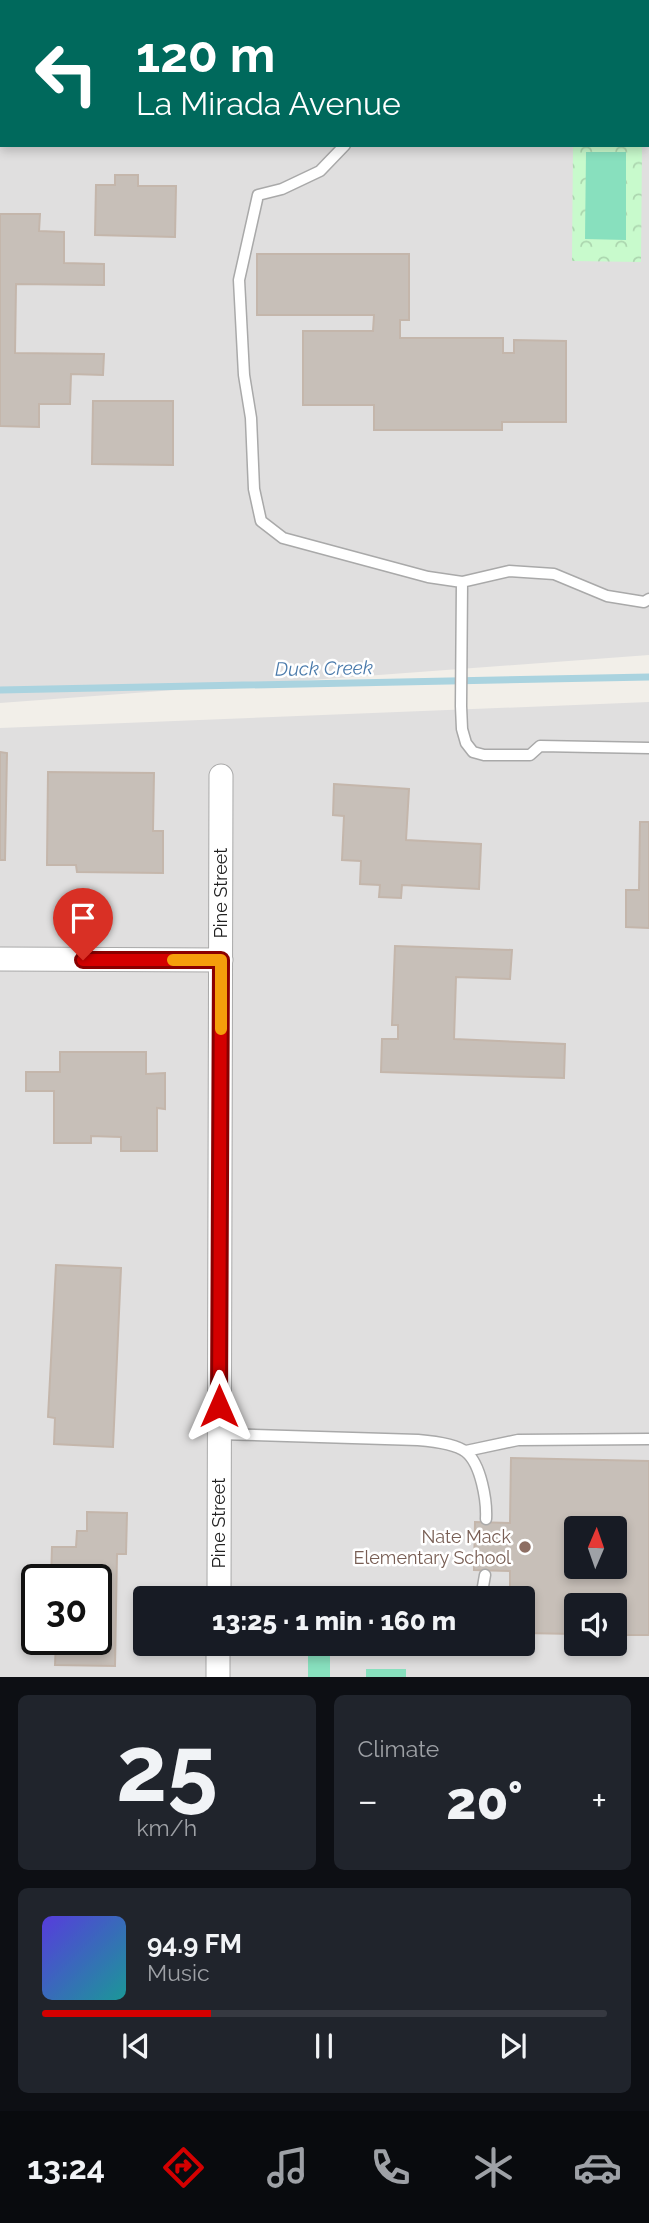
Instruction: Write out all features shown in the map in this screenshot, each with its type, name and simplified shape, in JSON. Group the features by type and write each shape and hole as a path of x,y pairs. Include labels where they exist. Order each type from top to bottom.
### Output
{"street":[{"name":"Pine Street","path":"219,1586 221,776"},
{"path":"0,959 221,960"},
{"path":"218,1656 218,1677"}],"lane":[{"path":"343,147 320,172 282,189 258,195 252,214 239,280 254,489 261,521 283,538 428,577 463,582 509,571 554,575 607,596 644,602 649,599"},
{"path":"463,582 461,718 466,743 473,752 484,755 530,755 540,746 649,748"},
{"path":"219,1434 418,1440 438,1442 466,1451 518,1440 649,1439"},
{"path":"466,1451 479,1472 486,1504 486,1519"},
{"path":"483,1586 485,1575"}],"shaded area":[{"path":"0,147 649,147 649,655 0,703"},
{"path":"649,702 649,1677 0,1677 0,728"}],"green space":[{"path":"573,147 642,147 641,262 572,261"},
{"path":"586,152 626,152 626,240 585,239"},
{"path":"308,1656 330,1656 330,1677 308,1677"},
{"path":"366,1669 406,1669 406,1677 366,1677"}],"building":[{"path":"115,175 138,175 138,186 176,186 175,237 95,235 96,185 115,185"},
{"path":"0,214 40,214 39,231 64,232 64,263 104,264 104,285 16,284 15,353 104,354 103,375 71,374 70,404 39,404 39,427 0,426"},
{"path":"257,254 409,254 409,320 400,320 400,338 503,338 503,353 514,353 514,340 566,341 566,422 502,422 502,430 374,430 374,405 303,405 303,331 373,331 374,315 257,315"},
{"path":"93,401 173,401 173,465 92,464"},
{"path":"0,752 7,753 5,860 0,860"},
{"path":"48,772 154,773 153,831 163,831 163,873 77,872 76,865 47,865"},
{"path":"334,784 409,789 406,840 481,844 479,889 402,885 401,898 379,897 380,885 360,884 361,861 342,860 344,816 333,815"},
{"path":"640,822 649,822 649,928 626,927 626,890 639,890"},
{"path":"395,946 512,950 510,979 456,977 454,1039 565,1044 564,1078 381,1072 382,1039 398,1039 398,1025 392,1025"},
{"path":"60,1052 146,1052 146,1074 165,1073 165,1109 157,1108 157,1151 121,1151 121,1137 91,1136 91,1143 54,1143 54,1091 26,1091 26,1072 60,1072"},
{"path":"56,1265 121,1268 113,1447 54,1444 55,1418 48,1417"},
{"name":"Nate Mack Elementary School","path":"511,1458 649,1461 649,1635 627,1635 627,1593 564,1593 564,1634 535,1633 535,1586 510,1586 510,1571 474,1570 475,1522 510,1523"},
{"path":"87,1512 127,1513 126,1554 117,1554 115,1666 55,1665 55,1655 112,1655 112,1564 51,1564 52,1547 76,1547 77,1531 87,1531"}],"waterway":[{"name":"Duck Creek","path":"0,690 649,677"}],"slow traffic":[{"path":"173,960 221,960 221,1029"}],"place":[{"name":"Nate Mack Elementary School","path":"525,1547"}],"route":[{"path":"83,960 221,960 219,1406"}]}
